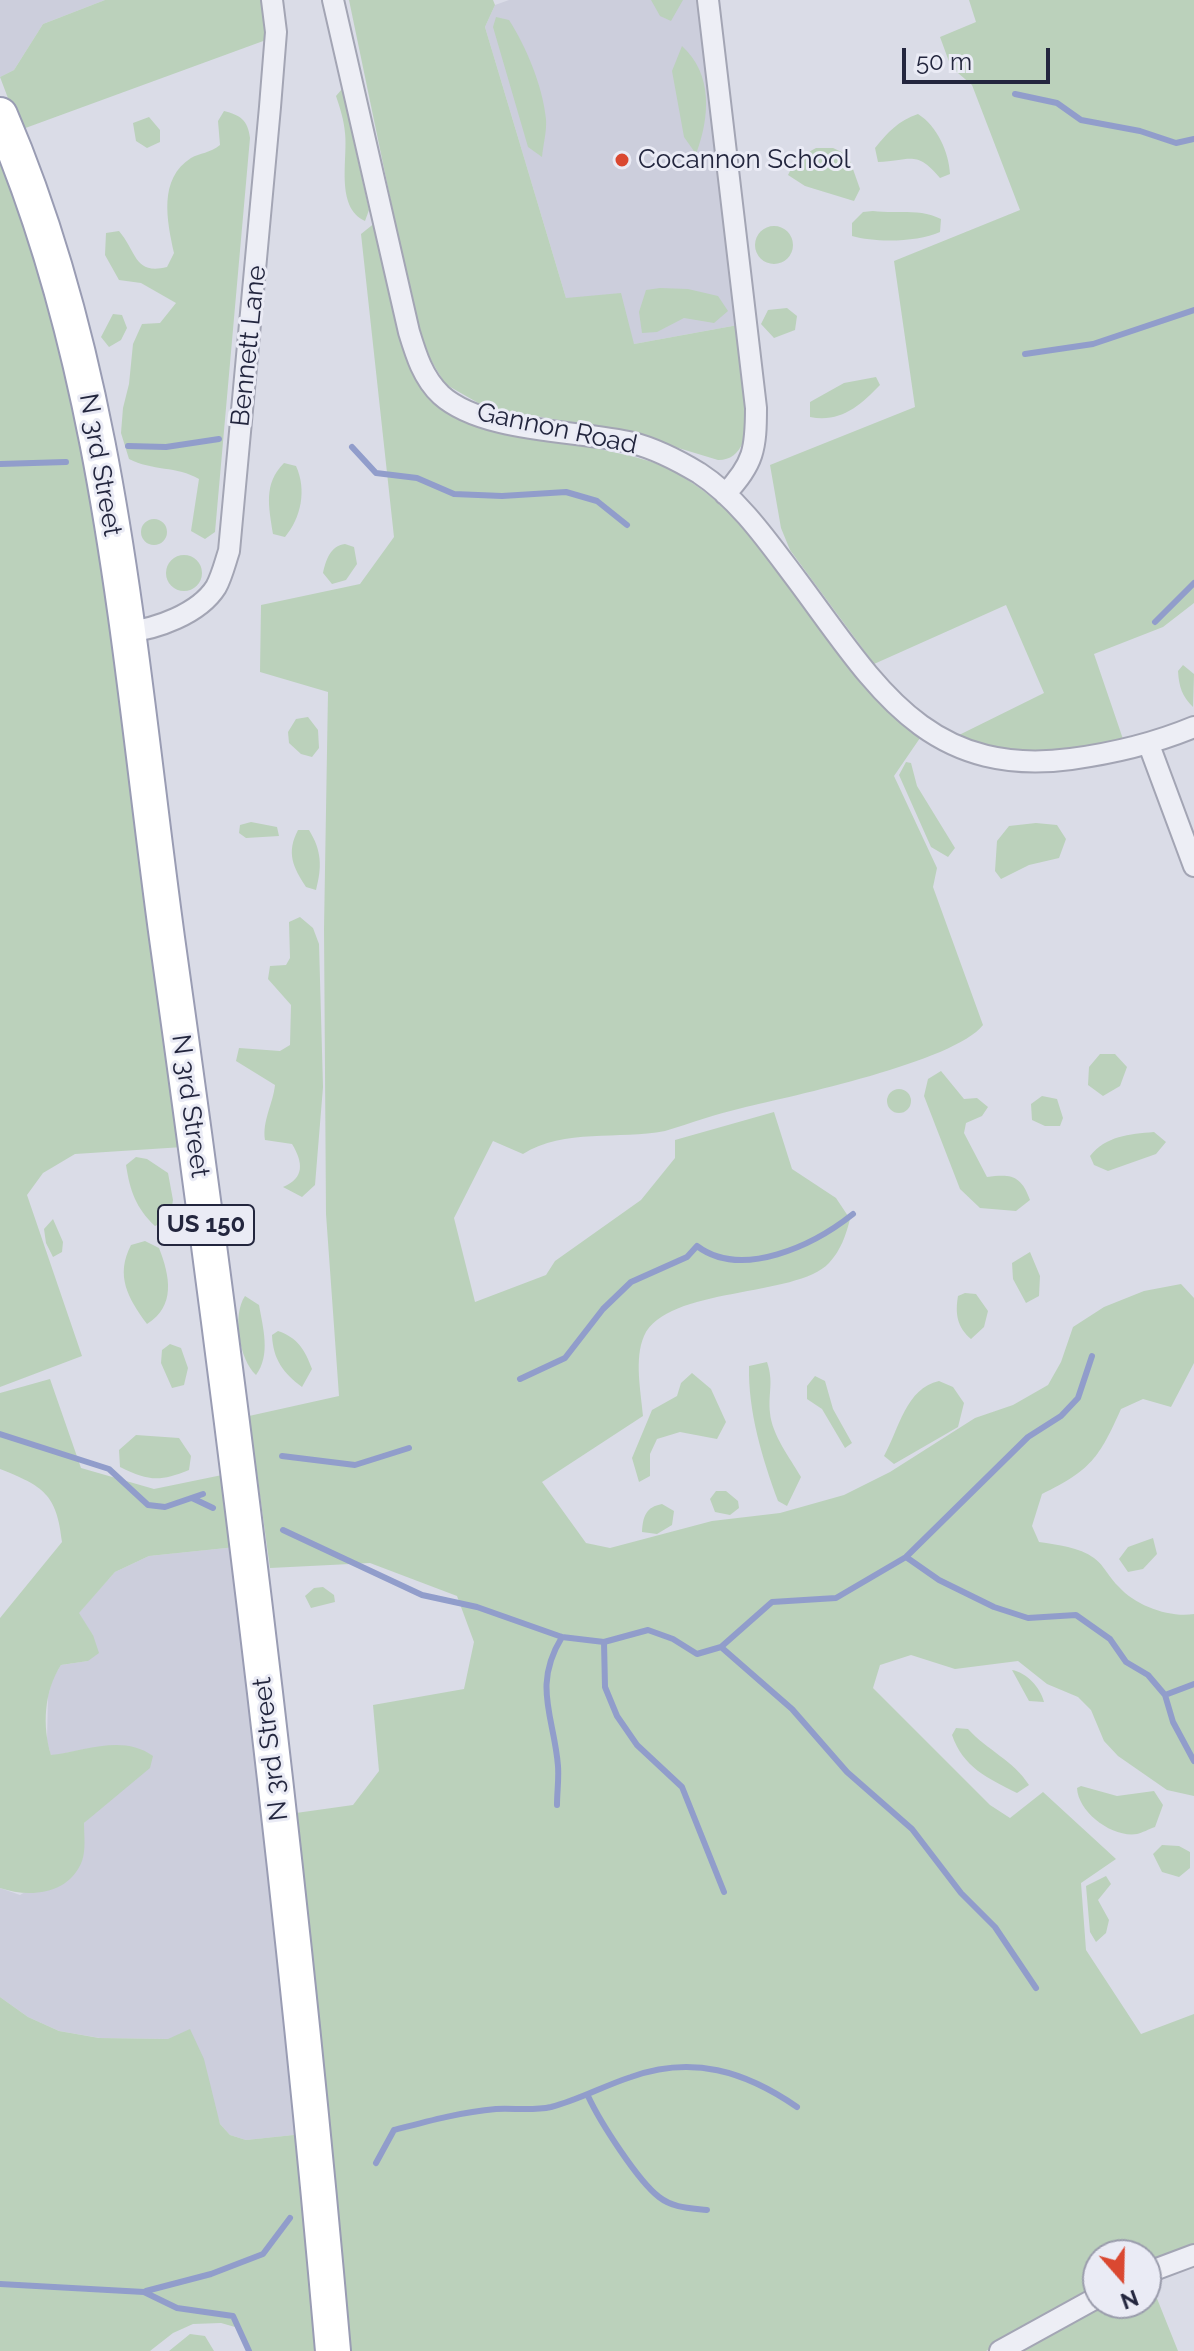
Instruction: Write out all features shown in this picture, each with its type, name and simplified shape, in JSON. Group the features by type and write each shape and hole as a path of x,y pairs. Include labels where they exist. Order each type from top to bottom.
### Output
{"main road":[{"name":"N 3rd Street","path":"0,115 20,163 65,300 94,421 127,632 267,1714 333,2351"}],"street":[{"name":"Bennett Lane","path":"127,632 166,622 205,598 217,586 229,551 276,32 272,0"},
{"name":"Gannon Road","path":"333,0 409,332 427,379 457,407 483,418 636,444 670,457 725,494 778,555 883,691 932,735 973,754 1022,762 1076,758 1149,745 1194,727"},
{"path":"708,0 756,408 756,447 740,479 725,494"},
{"path":"1149,745 1194,866"},
{"path":"1162,2267 1194,2255"},
{"path":"1000,2351 1082,2306"}],"shaded area":[{"path":"0,0 105,0 43,24 14,70 0,77"},
{"name":"Cocannon School","path":"509,0 701,0 738,325 634,344 566,298 485,27 495,5"},
{"path":"236,1547 303,2134 246,2140 230,2135 220,2124 212,2100 168,2039 100,2038 59,2031 28,2017 0,1997 0,1888 20,1895 83,1858 84,1823 95,1812 91,1748 51,1756 47,1741 48,1696 53,1678 61,1665 88,1661 93,1635 78,1613 115,1572 149,1556"}],"green space":[{"path":"105,0 264,0 266,40 20,130 0,77 14,70 43,24"},
{"path":"349,0 493,0 495,5 485,27 566,298 621,293 634,344 738,325 748,405 742,444 733,456 718,460 619,430 487,408 445,384 428,355 412,303"},
{"path":"651,0 683,0 671,21 660,16"},
{"path":"969,0 1194,0 1194,603 1163,627 1094,654 1124,742 1039,752 1000,749 955,737 1044,693 1006,605 874,664 790,550 781,528 770,465 915,407 894,261 1020,210 972,85 951,67 940,37 976,22"},
{"path":"496,17 509,20 522,42 537,80 546,119 542,157 528,147 493,27"},
{"path":"682,46 699,69 706,97 704,125 696,154 684,137 672,71"},
{"path":"342,89 369,210 365,221 356,214 346,194 345,133 336,96"},
{"path":"224,111 242,119 250,138 215,532 205,539 191,531 199,479 129,459 121,433 133,344 142,324 160,323 176,303 141,283 119,280 105,255 106,233 119,231 142,265 156,269 167,267 174,253 168,214 173,177 191,158 220,145 218,121"},
{"path":"918,114 931,125 941,140 950,174 940,178 925,163 912,159 878,162 875,148 880,142 899,124"},
{"path":"149,117 160,130 160,142 147,148 136,141 133,123"},
{"path":"0,147 51,297 93,497 183,1147 75,1154 43,1173 27,1195 82,1356 0,1387"},
{"path":"816,148 833,148 848,155 860,189 854,201 805,186 788,175 796,159"},
{"path":"863,212 916,212 933,216 941,219 940,232 897,240 852,236 852,223"},
{"path":"376,222 434,400 448,411 472,421 643,459 665,467 703,491 737,521 768,556 855,671 886,707 920,738 894,776 937,868 933,887 983,1025 966,1039 907,1064 665,1131 574,1138 539,1146 523,1154 493,1141 454,1218 475,1302 546,1275 555,1261 641,1200 675,1158 675,1140 774,1112 792,1169 836,1198 850,1219 837,1253 813,1274 704,1300 678,1308 657,1320 641,1345 639,1365 643,1416 542,1482 586,1543 610,1548 712,1521 780,1513 844,1495 890,1472 975,1418 1013,1405 1048,1385 1061,1362 1073,1327 1104,1307 1144,1291 1181,1284 1194,1298 1194,1363 1171,1407 1143,1399 1121,1409 1092,1461 1042,1494 1032,1526 1039,1542 1075,1549 1094,1558 1126,1594 1144,1605 1175,1614 1194,1614 1194,1796 1167,1790 1118,1756 1104,1741 1091,1710 1078,1697 1047,1684 1018,1661 955,1669 911,1655 880,1665 873,1688 990,1805 1010,1818 1043,1792 1116,1859 1081,1883 1086,1950 1141,2034 1194,2014 1194,2247 1162,2259 1162,2239 1082,2239 1082,2297 986,2351 349,2351 296,1813 353,1805 379,1771 373,1705 464,1689 474,1642 457,1596 370,1563 270,1568 249,1416 339,1396 326,1214 324,929 328,692 260,672 261,605 360,584 394,537 361,234"},
{"path":"774,226 787,232 793,245 787,258 774,264 761,258 755,245 761,232"},
{"path":"688,289 718,296 728,311 714,323 684,318 657,332 642,333 639,312 646,290"},
{"path":"787,308 797,316 795,330 774,338 761,324 768,310"},
{"path":"113,314 122,315 127,328 121,340 109,347 101,337"},
{"path":"876,377 880,385 849,411 831,417 810,417 810,402 844,383"},
{"path":"284,463 296,466 302,494 295,521 285,537 273,534 269,505 273,479"},
{"path":"154,519 163,523 167,532 163,541 154,545 145,541 141,532 145,523"},
{"path":"345,544 354,547 357,564 346,580 332,584 323,573 326,563 332,551"},
{"path":"184,555 197,560 202,573 197,586 184,591 171,586 166,573 171,560"},
{"path":"1183,665 1194,674 1193,707 1180,687 1178,671"},
{"path":"308,717 318,730 319,748 312,757 301,754 289,743 288,732 296,719"},
{"path":"906,762 911,763 917,786 955,848 948,857 931,847 899,775"},
{"path":"251,822 277,827 279,836 246,838 239,833 240,825"},
{"path":"1036,823 1057,825 1066,839 1059,858 1029,865 1001,879 995,871 997,841 1009,826"},
{"path":"298,830 309,830 319,852 316,890 306,887 295,866 292,846"},
{"path":"300,917 313,928 319,944 323,1087 315,1185 302,1197 283,1187 295,1179 300,1169 292,1144 265,1140 265,1126 275,1085 236,1061 239,1048 280,1051 290,1045 291,1005 268,979 270,966 286,965 290,958 289,922"},
{"path":"1100,1054 1115,1054 1127,1067 1120,1086 1103,1096 1088,1085 1089,1067"},
{"path":"941,1071 964,1099 977,1098 988,1107 982,1116 966,1123 964,1133 987,1177 1009,1176 1023,1185 1030,1200 1016,1211 980,1208 960,1189 924,1096 928,1079"},
{"path":"899,1089 908,1092 911,1101 908,1110 899,1113 890,1110 887,1101 890,1092"},
{"path":"1042,1096 1057,1099 1063,1118 1060,1126 1045,1126 1032,1120 1031,1104"},
{"path":"1154,1132 1166,1142 1156,1154 1108,1171 1094,1165 1090,1156 1103,1144 1127,1135"},
{"path":"136,1157 147,1159 168,1173 173,1200 170,1219 155,1226 139,1206 130,1183 126,1165"},
{"path":"53,1219 63,1242 62,1252 53,1257 44,1229"},
{"path":"145,1241 159,1248 168,1280 163,1308 147,1324 129,1296 124,1277 126,1256 131,1245"},
{"path":"1030,1252 1040,1276 1039,1296 1026,1303 1013,1279 1012,1263"},
{"path":"976,1294 988,1311 984,1327 971,1339 960,1325 957,1314 958,1296"},
{"path":"245,1296 259,1305 264,1332 265,1350 256,1375 245,1359 239,1337 239,1314"},
{"path":"278,1331 296,1341 312,1369 302,1387 284,1371 277,1358 272,1335"},
{"path":"170,1344 181,1348 188,1368 184,1385 172,1388 161,1363 162,1350"},
{"path":"767,1362 771,1421 801,1477 787,1506 778,1501 772,1485 751,1400 749,1366"},
{"path":"692,1373 711,1389 726,1422 717,1439 680,1432 657,1439 650,1454 650,1476 639,1482 632,1458 652,1410 677,1396 681,1383"},
{"path":"815,1376 825,1381 833,1409 852,1443 845,1448 822,1409 807,1399 807,1386"},
{"path":"50,1379 81,1468 154,1489 227,1474 236,1547 149,1556 115,1572 79,1613 93,1635 99,1653 88,1661 61,1665 55,1675 46,1709 46,1732 51,1755 117,1745 141,1749 153,1756 150,1768 84,1823 82,1861 68,1881 47,1891 23,1893 0,1888 0,1618 62,1542 52,1502 37,1487 0,1469 0,1393"},
{"path":"939,1381 953,1387 964,1403 958,1427 894,1464 884,1456 905,1411 919,1392"},
{"path":"136,1435 179,1438 191,1456 189,1470 170,1477 154,1478 120,1467 119,1450"},
{"path":"716,1491 726,1491 738,1501 739,1508 730,1515 715,1512 710,1499"},
{"path":"662,1504 674,1511 672,1525 657,1534 642,1532 646,1513"},
{"path":"1153,1538 1157,1554 1143,1569 1128,1572 1119,1559 1128,1547"},
{"path":"323,1587 334,1595 335,1602 311,1608 305,1596 314,1588"},
{"path":"1012,1670 1032,1682 1044,1702 1029,1701"},
{"path":"956,1728 968,1729 1016,1769 1029,1785 1017,1793 977,1770 957,1746 952,1735"},
{"path":"1081,1786 1117,1796 1154,1791 1163,1805 1155,1827 1127,1834 1107,1828 1083,1806 1077,1788"},
{"path":"1162,1845 1179,1846 1190,1852 1190,1868 1179,1877 1162,1872 1153,1854"},
{"path":"1106,1876 1111,1884 1098,1900 1109,1920 1106,1933 1096,1942 1090,1932 1086,1886"},
{"path":"0,1997 28,2017 59,2031 99,2038 168,2039 190,2029 204,2059 220,2124 230,2135 246,2140 303,2134 321,2351 249,2351 235,2327 221,2323 193,2324 173,2333 150,2351 0,2351"},
{"path":"1162,2311 1178,2351 1014,2351 1082,2316 1082,2319 1162,2319"},
{"path":"190,2334 205,2336 214,2351 169,2351"}],"waterway":[{"path":"1015,94 1057,103 1081,120 1140,131 1176,143 1194,139"},
{"path":"1025,354 1093,344 1194,310"},
{"path":"128,446 166,447 219,439"},
{"path":"352,447 376,473 417,478 454,494 502,496 566,492 597,501 627,525"},
{"path":"0,464 66,462"},
{"path":"1155,622 1194,583"},
{"path":"520,1379 565,1358 603,1309 631,1282 687,1257 697,1246 715,1256 735,1260 756,1259 798,1247 853,1214"},
{"path":"283,1530 422,1595 477,1607 562,1637 604,1642 648,1630 673,1639 697,1654 721,1647 772,1602 836,1598 906,1557 1028,1437 1061,1416 1078,1398 1092,1356"},
{"path":"0,1434 109,1469 148,1505 165,1507 203,1494"},
{"path":"282,1456 355,1465 409,1448"},
{"path":"192,1498 213,1508"},
{"path":"906,1557 939,1580 994,1607 1028,1618 1076,1615 1110,1639 1126,1662 1148,1675 1165,1695 1173,1722 1194,1761"},
{"path":"557,1805 558,1766 546,1686 553,1655 562,1637"},
{"path":"604,1642 605,1687 617,1716 637,1745 682,1787 724,1892"},
{"path":"721,1647 792,1709 847,1772 912,1829 961,1893 995,1927 1036,1988"},
{"path":"1165,1695 1194,1684"},
{"path":"376,2163 394,2130 470,2112 551,2107 631,2077 675,2067 697,2067 738,2076 797,2107"},
{"path":"588,2096 620,2150 650,2189 670,2203 707,2210"},
{"path":"146,2291 211,2274 263,2254 290,2218"},
{"path":"0,2284 144,2292 177,2308 233,2316 249,2351"}],"place":[{"name":"Cocannon School","path":"622,160"}]}
